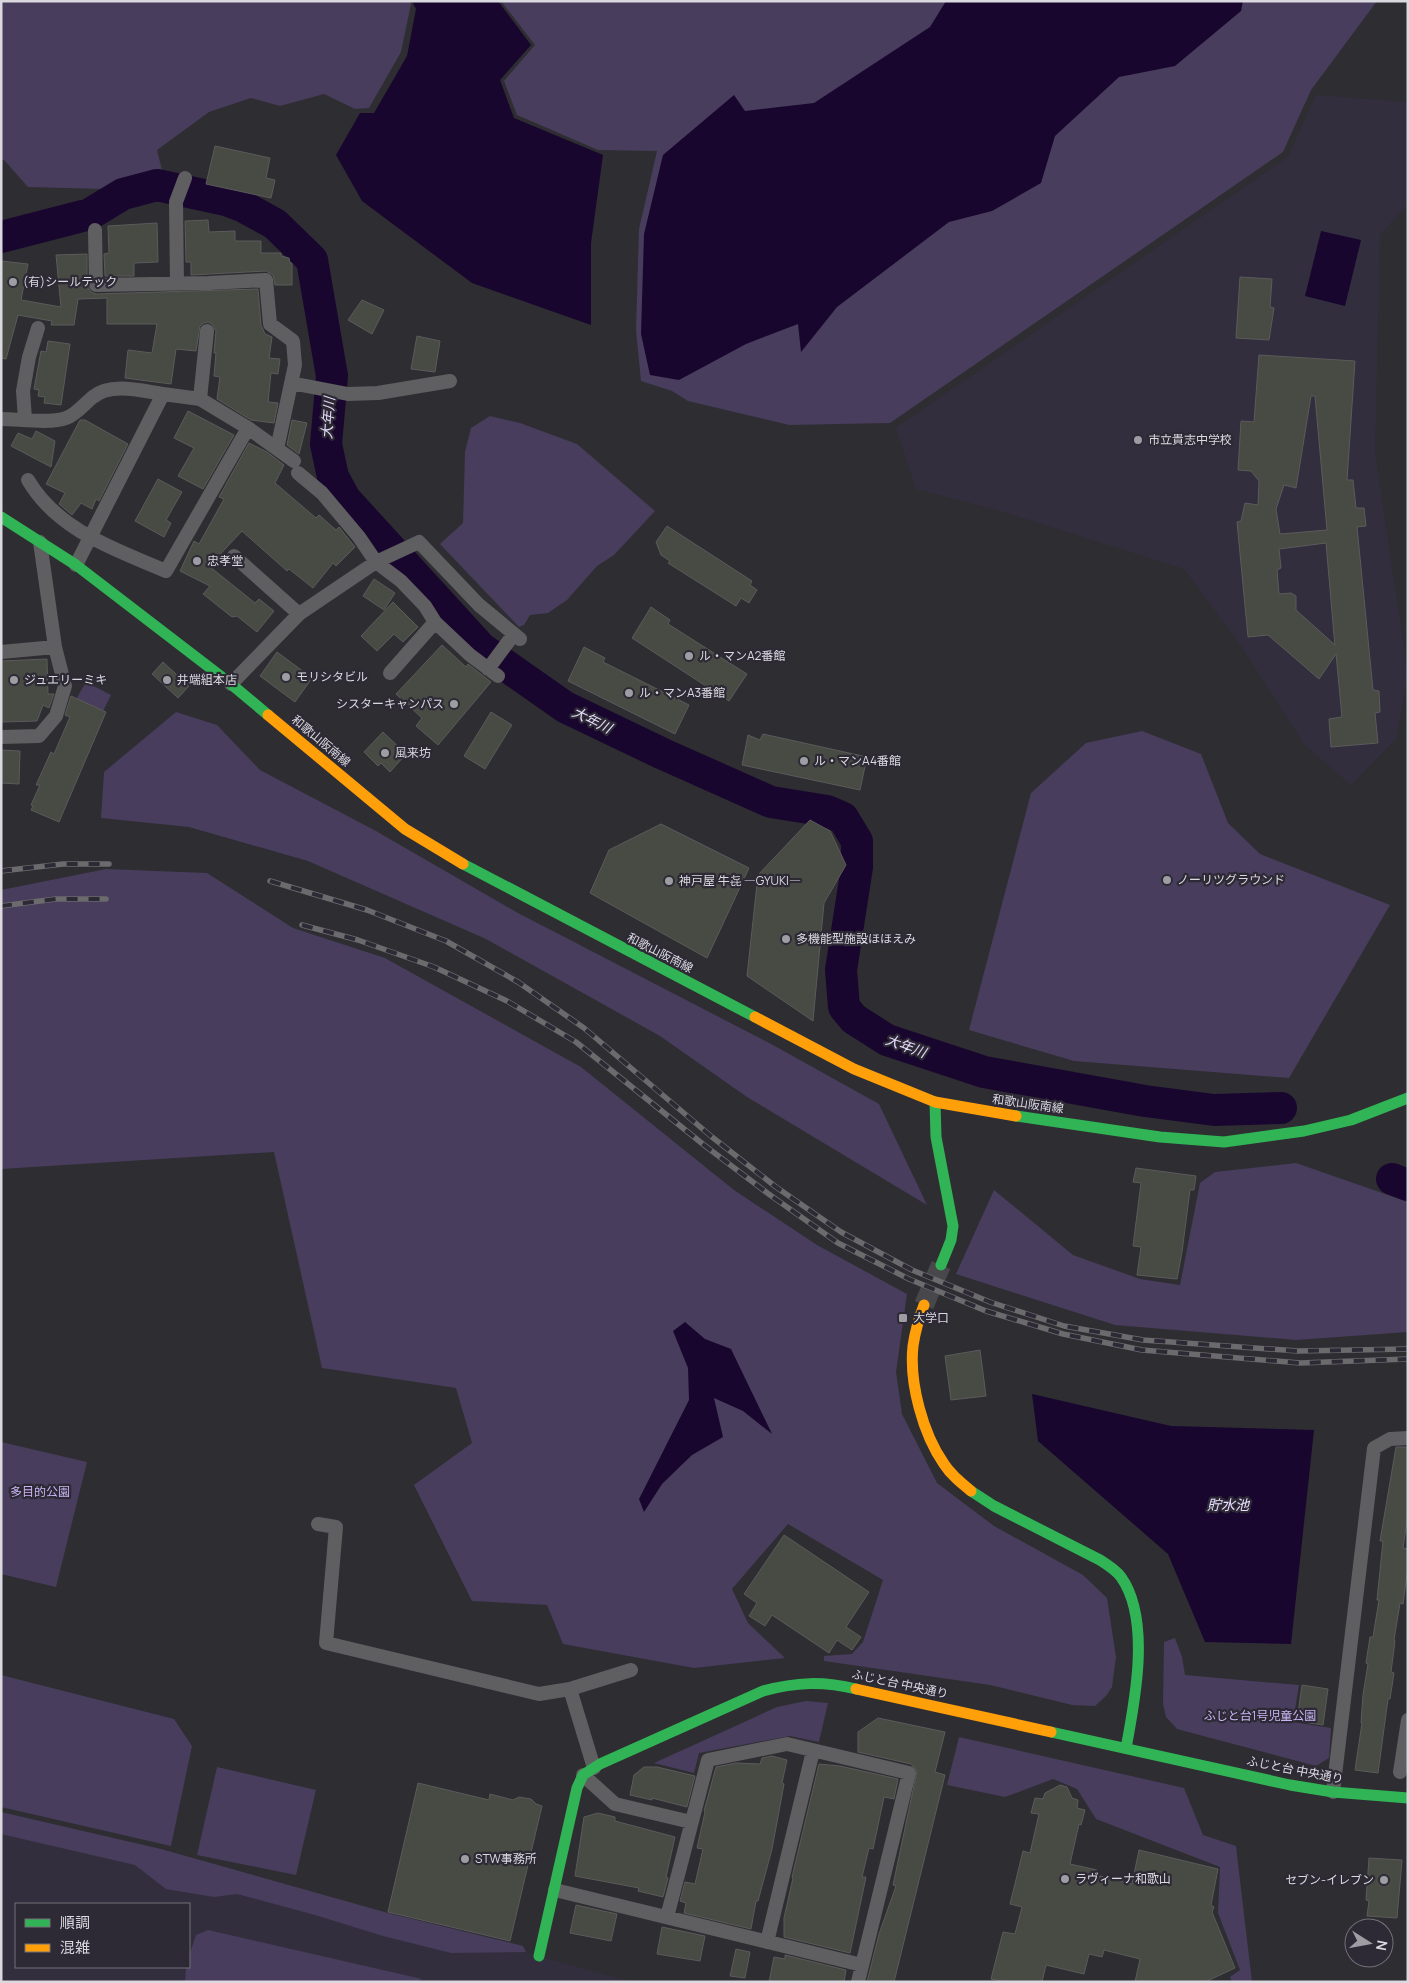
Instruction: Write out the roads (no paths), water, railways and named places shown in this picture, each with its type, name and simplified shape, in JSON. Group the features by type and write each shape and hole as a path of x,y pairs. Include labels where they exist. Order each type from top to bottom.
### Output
{"street":[{"path":"177,283 176,202 186,178"},
{"path":"95,230 96,285 266,280 270,324 293,341 294,365 277,449"},
{"path":"25,419 22,391 29,357 38,328"},
{"path":"200,399 208,331"},
{"path":"291,383 348,394 378,393 450,381"},
{"path":"1,419 54,421 68,418 95,395 107,389 141,391 200,399 248,428 277,449 322,493 379,560 425,606 435,622 470,655 493,673 517,637 478,605 419,542 379,560 300,614 231,684"},
{"path":"76,565 163,394"},
{"path":"28,480 57,516 89,537 166,571 248,428"},
{"name":"和歌山阪南線","path":"1,517 76,565 231,684 405,829 479,874 854,1069 935,1102 990,1113 1150,1136 1224,1142 1304,1131 1351,1120 1408,1098"},
{"path":"1,737 39,736 56,716 65,686 55,648 40,542"},
{"path":"234,556 300,614"},
{"path":"390,673 435,622"},
{"path":"1,652 55,648"},
{"path":"935,1102 936,1137 953,1226 951,1240 941,1265"},
{"path":"924,1304 917,1321 912,1352 915,1394 936,1448 947,1469 970,1490 1022,1520 1105,1563 1122,1578 1134,1601 1138,1624 1136,1682 1126,1748"},
{"path":"1333,1792 1374,1448 1390,1439 1408,1438"},
{"path":"318,1524 336,1527 326,1643 539,1694 570,1689 631,1670"},
{"name":"ふじと台 中央通り","path":"589,1772 600,1764 763,1692 783,1685 805,1682 831,1683 1290,1784 1333,1792 1408,1798"},
{"path":"570,1689 589,1772 615,1804 691,1822"},
{"path":"1400,1772 1407,1726"},
{"path":"666,1917 708,1760 787,1744 909,1773 858,1982"},
{"path":"767,1942 812,1751"},
{"path":"539,1956 578,1788 589,1772"},
{"path":"555,1890 862,1965"}],"water":[{"path":"412,1 498,1 531,45 500,80 514,118 603,155 591,243 591,325 472,283 362,201 336,155 360,113 374,113 407,56 416,9"},
{"path":"946,1 1243,1 1241,11 1175,66 1119,77 1055,136 1041,183 992,211 949,222 837,307 801,352 798,324 746,344 679,380 650,375 641,334 644,234 663,155 734,95 745,111 814,103 930,27"},
{"path":"1321,231 1361,240 1345,306 1305,296"},
{"path":"685,1322 705,1339 731,1349 772,1434 743,1411 714,1398 723,1437 692,1455 662,1484 644,1512 639,1499 689,1400 688,1368 673,1331"},
{"name":"貯水池","path":"1032,1394 1171,1426 1314,1430 1291,1644 1205,1642 1168,1554 1038,1441"}],"waterway":[{"name":"大年川","path":"1,237 90,214 123,194 157,185 226,200 242,206 275,224 312,260 332,376 326,444 333,477 345,499 481,648 565,707 663,754 771,802 827,811 843,818 857,841 857,867 841,970 844,1007 854,1019 887,1040 984,1072 1145,1101 1214,1110 1281,1108"},
{"name":"大年川","path":"1392,1179 1408,1185"}],"tunnel":[{"path":"924,1305 941,1265"}],"railway":[{"path":"1,871 63,864 109,864"},
{"path":"270,881 367,910 446,941 518,982 584,1028 712,1137 776,1187 841,1232 912,1270 990,1302 1064,1326 1143,1340 1298,1351 1408,1349"},
{"path":"1,906 56,899 106,899"},
{"path":"302,925 358,940 434,967 507,1001 576,1042 704,1145 838,1243 909,1279 986,1311 1063,1334 1142,1350 1300,1363 1408,1359"}],"place":[{"name":"(有)シールテック","path":"13,282"},
{"name":"市立貴志中学校","path":"1138,440"},
{"name":"忠孝堂","path":"197,561"},
{"name":"ル・マンA2番館","path":"689,656"},
{"name":"モリシタビル","path":"286,677"},
{"name":"ジュエリーミキ","path":"14,680"},
{"name":"井端組本店","path":"167,680"},
{"name":"ル・マンA3番館","path":"629,693"},
{"name":"シスターキャンパス","path":"454,704"},
{"name":"風来坊","path":"385,753"},
{"name":"ル・マンA4番館","path":"804,761"},
{"name":"ノーリツグラウンド","path":"1167,880"},
{"name":"神戸屋 牛㐂 ―GYUKI―","path":"669,881"},
{"name":"多機能型施設ほほえみ","path":"786,939"},
{"name":"大学口","path":"903,1318"},
{"name":"STW事務所","path":"465,1859"},
{"name":"ラヴィーナ和歌山","path":"1065,1879"},
{"name":"セブン-イレブン","path":"1384,1880"}],"park label":[{"name":"多目的公園","path":"40,1492"},
{"name":"ふじと台1号児童公園","path":"1260,1716"}]}
